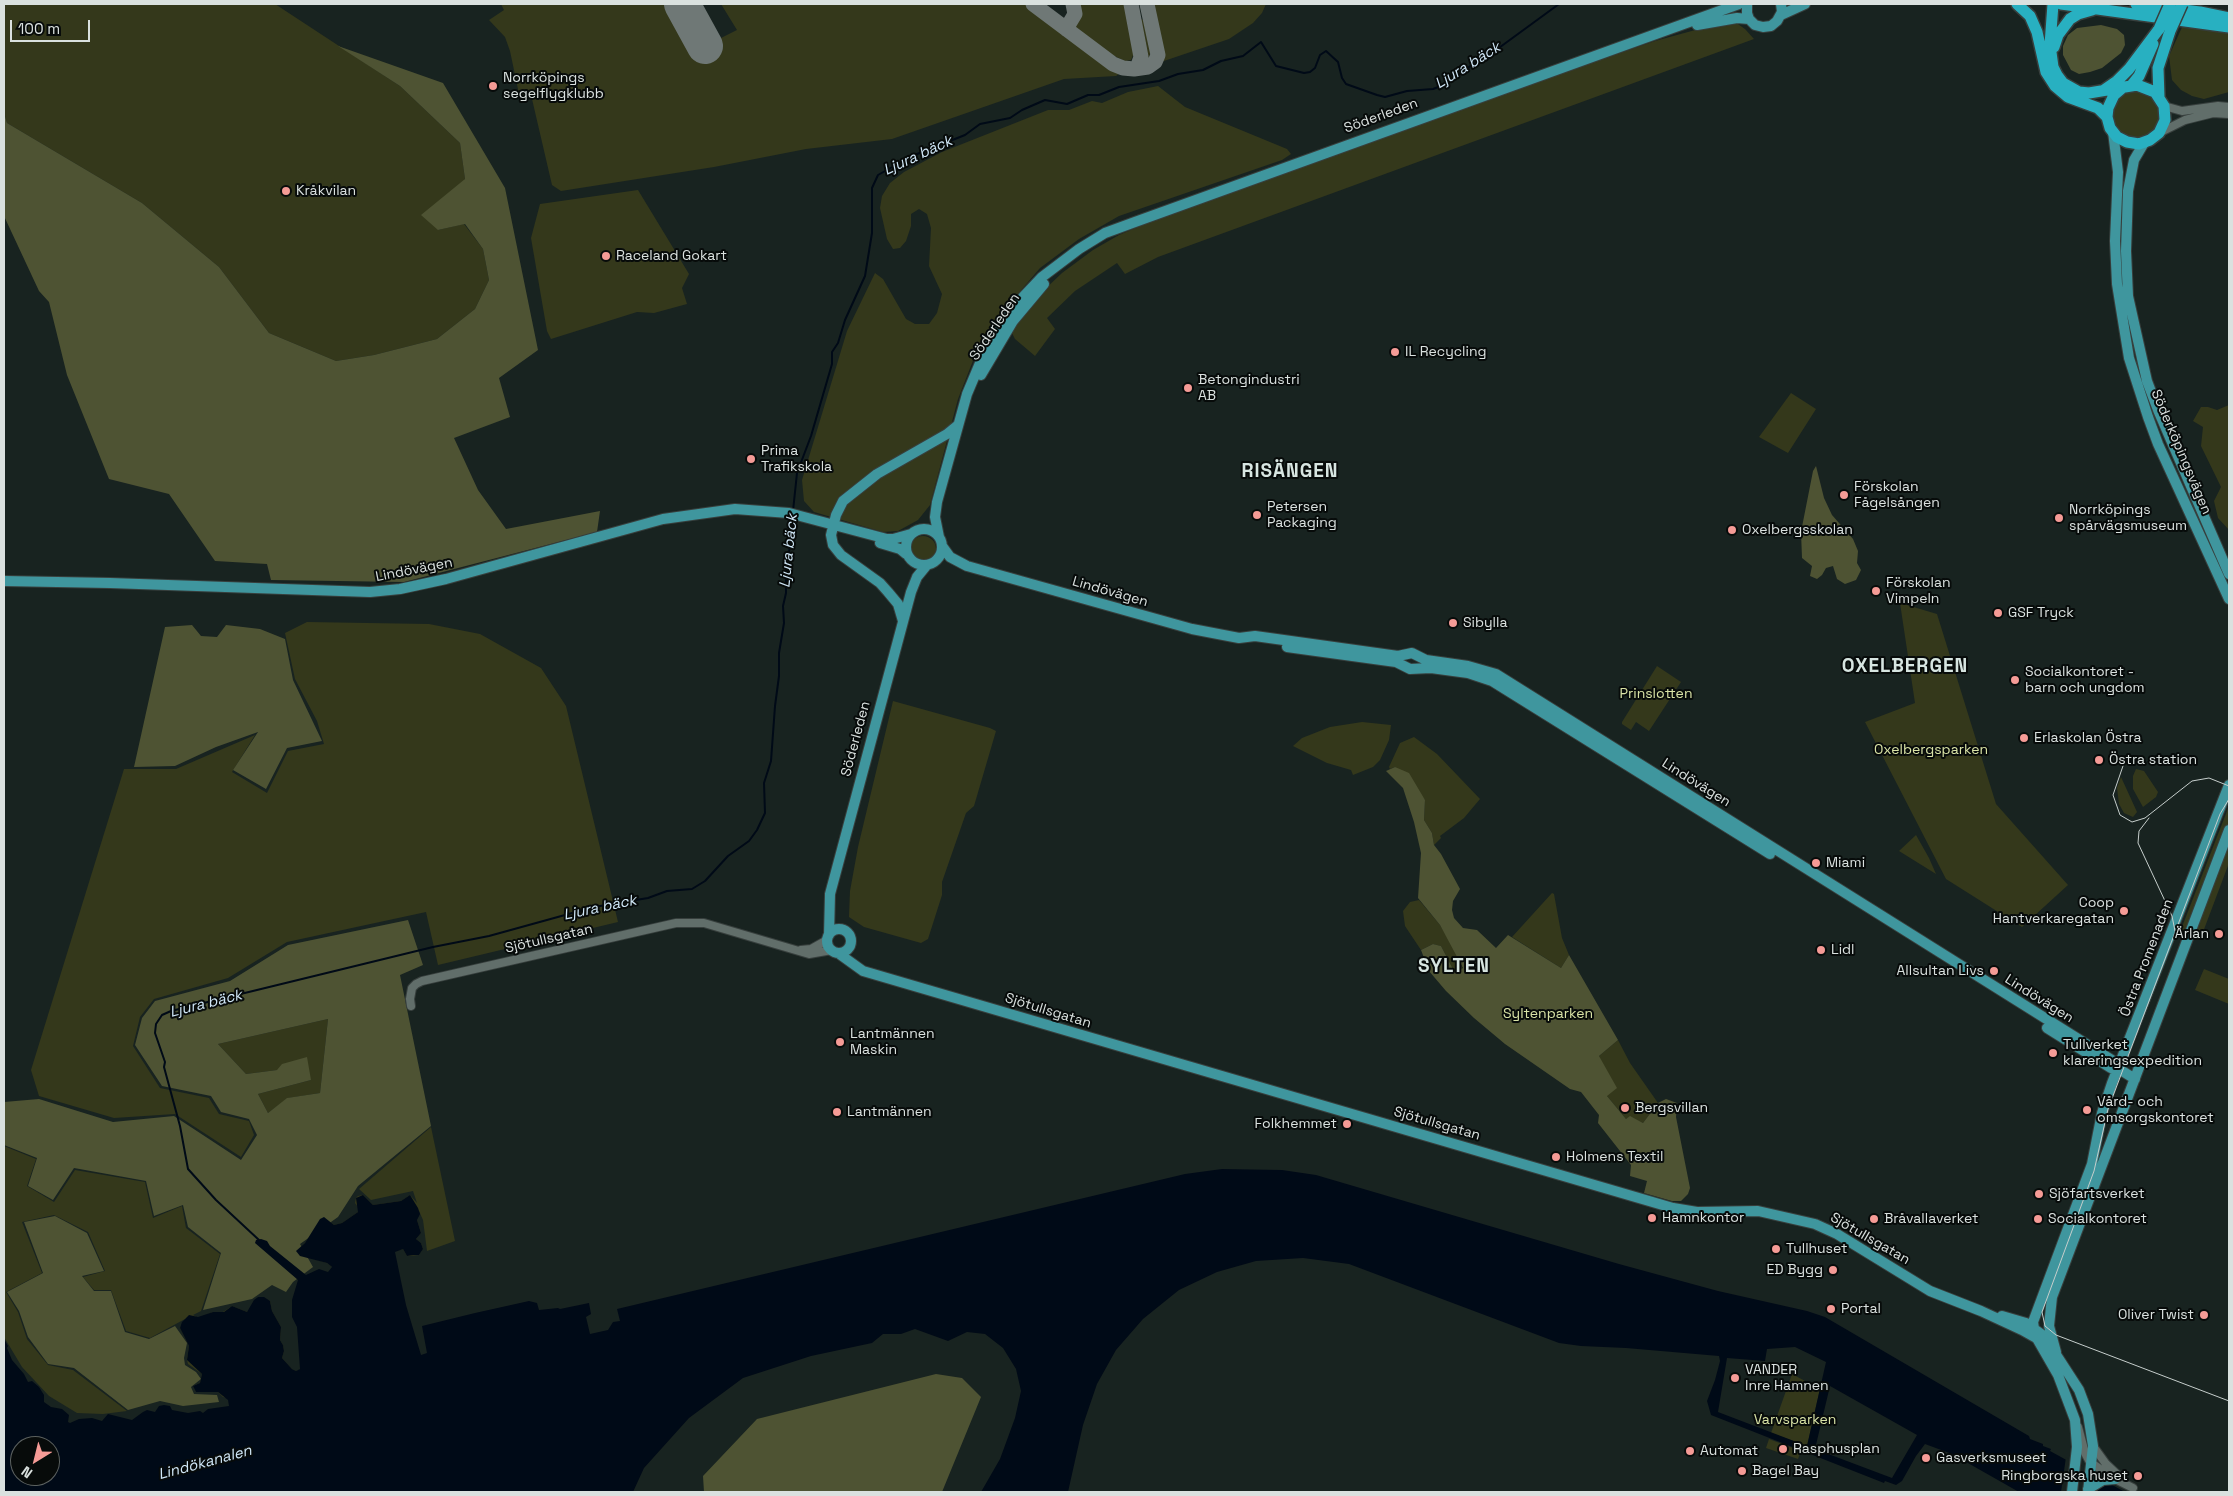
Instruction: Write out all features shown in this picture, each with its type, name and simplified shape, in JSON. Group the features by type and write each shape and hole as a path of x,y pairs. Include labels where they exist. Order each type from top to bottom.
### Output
{"highway":[{"path":"2017,4 2030,16 2047,59 2057,75 2071,89 2088,93 2143,86 2162,101"},
{"path":"2046,4 2047,59 2050,80 2061,92 2098,108 2107,118 2113,132 2127,142 2144,143 2159,133 2165,120 2159,60 2170,4"},
{"path":"2047,59 2053,4"},
{"path":"2061,4 2229,26"},
{"path":"2136,4 2200,12 2229,18"},
{"path":"2107,118 2109,104 2144,67 2164,30 2182,4"},
{"path":"2047,59 2058,35 2070,20 2087,11 2105,10"},
{"path":"2102,92 2117,81 2164,30"}],"main road":[{"name":"Söderleden","path":"941,542 935,517 937,502 967,394 983,356 1006,319 1023,297 1042,277 1079,249 1105,233 1739,4"},
{"path":"1748,12 1755,25 1767,27 1777,22 1781,15 1781,4"},
{"path":"1781,15 1805,4"},
{"name":"Söderleden","path":"1666,31 1686,28 1728,14 1748,12"},
{"name":"Söderköpingsvägen","path":"2113,132 2118,172 2115,241 2117,284 2129,358 2142,402 2158,444 2229,599"},
{"name":"Söderköpingsvägen","path":"2144,143 2134,160 2128,191 2126,250 2128,296 2147,381 2229,574"},
{"name":"Söderleden","path":"955,437 981,375 1002,338 1025,306 1047,281 1071,261 1135,222"},
{"path":"903,622 898,604 884,588 841,554 833,545 831,539 833,527 839,508 852,493 877,474 947,434 958,425"},
{"name":"Söderleden","path":"913,532 929,519 937,502"},
{"name":"Lindövägen","path":"4,582 110,583 370,592 400,589 446,579 664,519 714,512 792,517 887,539 893,539 913,532"},
{"name":"Lindövägen","path":"833,527 894,547 908,557"},
{"path":"929,530 941,542 942,553 930,564 918,565 908,557 906,544 913,532 929,530"},
{"name":"Lindövägen","path":"941,542 950,557 967,566 1173,625 1247,638 1271,645 1396,662 1406,661 1410,669 1419,663 1468,666 1496,674 2115,1062 2119,1069 2135,1078"},
{"name":"Söderleden","path":"908,557 913,574 911,592"},
{"name":"Söderleden","path":"828,937 830,894 911,592 917,577 930,564"},
{"name":"Lindövägen","path":"930,564 967,566"},
{"name":"Lindövägen","path":"4,575 89,579 110,583"},
{"name":"Östra Promenaden","path":"2033,1327 2039,1303 2092,1164 2102,1113 2229,785"},
{"path":"2056,1352 2049,1326 2052,1297 2229,830"},
{"name":"Söderleden","path":"830,894 832,909 842,930"},
{"path":"834,930 842,930 849,934 851,942 848,949 835,952 828,937 834,930"},
{"name":"Sjötullsgatan","path":"851,942 852,952 857,961 874,973"},
{"name":"Sjötullsgatan","path":"835,952 863,971 1673,1208 1697,1212 1758,1211 1815,1224 1837,1234 1930,1291 1980,1311 2038,1339"},
{"name":"Sjötullsgatan","path":"1980,1311 2021,1321 2033,1327 2044,1336 2056,1352 2082,1397 2088,1414 2093,1446 2088,1490"},
{"path":"2033,1327 2058,1375 2075,1420 2077,1467 2072,1492"},
{"path":"2088,1490 2110,1479"}],"street":[{"path":"2162,101 2182,111 2218,106 2229,107"},
{"path":"2159,133 2191,118 2213,113 2229,114"},
{"name":"Sjötullsgatan","path":"411,1006 412,988 422,981 676,923 704,924 809,954 835,952"},
{"path":"800,950 811,949 828,937"},
{"path":"2075,1420 2091,1463 2110,1479 2142,1492"},
{"path":"2093,1446 2106,1464 2133,1488"},
{"path":"2077,1467 2091,1463 2106,1464"}],"green space":[{"name":"Kråkvilan","path":"4,4 275,4 400,86 460,143 465,179 438,230 464,224 483,249 489,280 475,309 437,339 374,355 336,361 269,333 219,267 142,203 7,123 4,113"},
{"path":"501,4 667,4 693,52 737,30 721,4 1028,4 1109,65 1123,71 1116,76 1064,79 892,139 806,149 714,167 561,191 552,185 532,99 519,94 510,51 505,37 489,20 504,10"},
{"path":"1077,4 1126,4 1136,48 1131,60 1125,61 1110,54 1073,27 1071,24 1077,14"},
{"path":"1148,4 1266,4 1262,13 1253,23 1229,39 1161,62"},
{"path":"1141,19 1146,22 1152,49 1148,59 1144,58 1138,27"},
{"path":"1732,20 1745,29 1754,39 1158,257 1125,274 1117,263 1075,291 1047,318 1055,329 1035,356 1015,339 1012,333 1014,327 1042,292 1062,273 1093,250 1119,235 1147,223 1567,71 1655,41"},
{"path":"2101,25 2117,29 2124,35 2125,45 2121,53 2102,68 2079,74 2071,70 2063,55 2063,46 2068,35 2077,28"},
{"path":"2183,25 2229,29 2229,92 2204,99 2192,96 2181,90 2172,80 2169,56"},
{"path":"338,46 443,83 505,188 538,350 499,378 510,417 454,438 478,490 506,529 600,511 597,532 404,582 271,580 267,564 215,561 169,494 109,479 67,375 49,302 39,291 4,216 4,113 7,123 142,203 219,267 269,333 336,361 374,355 437,339 475,309 489,280 483,249 465,224 438,230 421,215 465,179 460,143 400,86"},
{"path":"1158,86 1185,107 1287,149 1291,154 1282,160 1119,216 1079,239 1040,268 999,316 976,353 958,399 930,505 918,520 898,531 883,532 814,512 804,501 802,480 847,331 875,273 883,279 906,319 915,324 929,324 937,313 942,294 929,266 931,228 927,214 919,209 911,214 911,226 906,241 900,248 893,249 887,239 880,208 882,196 890,183 904,172 942,152 1048,110 1069,110 1092,101 1102,103 1128,92"},
{"path":"2136,91 2145,93 2153,98 2158,106 2160,115 2158,124 2153,132 2145,137 2136,139 2127,137 2119,132 2114,124 2112,115 2114,106 2119,98 2127,93"},
{"name":"Raceland Gokart","path":"638,190 689,274 682,288 687,304 654,313 637,312 551,339 547,331 531,238 540,204"},
{"path":"1791,393 1816,409 1788,453 1759,437"},
{"path":"2229,405 2229,530 2218,518 2214,501 2221,487 2201,446 2203,427 2193,421 2201,407 2217,410"},
{"path":"1816,466 1824,498 1832,515 1853,539 1858,551 1857,563 1861,570 1856,580 1845,584 1837,579 1833,566 1826,568 1817,579 1810,576 1812,566 1802,558 1801,532 1813,471"},
{"path":"923,536 932,540 936,549 932,558 923,562 914,558 910,549 914,540"},
{"name":"Oxelbergsparken","path":"1900,603 1937,614 1996,804 2068,885 2022,927 1946,879 1865,722 1915,703"},
{"path":"307,622 429,624 480,634 541,668 566,706 618,922 438,965 426,912 287,942 228,978 154,999 140,1017 133,1046 160,1088 209,1098 219,1114 249,1121 254,1135 241,1157 175,1114 114,1118 39,1096 31,1070 124,769 176,769 255,735 232,772 267,793 288,751 324,744 317,721 295,679 285,633"},
{"path":"192,625 201,636 217,637 226,625 260,629 285,639 293,680 322,741 287,748 266,789 233,770 258,732 216,747 175,766 134,767 165,627"},
{"name":"Prinslotten","path":"1657,666 1681,682 1649,731 1636,722 1631,730 1622,722"},
{"path":"893,701 996,731 974,806 966,813 942,882 942,895 928,939 921,943 864,927 849,917 850,891 858,847"},
{"path":"1362,722 1391,725 1389,740 1380,760 1373,767 1353,775 1351,770 1327,763 1293,746 1302,738 1330,727"},
{"path":"1414,737 1437,754 1480,799 1464,818 1440,836 1441,838 1434,845 1432,833 1424,820 1425,800 1395,767 1390,769 1389,767 1400,743"},
{"name":"Syltenparken","path":"1395,767 1409,773 1425,800 1424,820 1432,833 1434,845 1460,889 1453,901 1452,910 1454,918 1463,928 1477,930 1496,948 1508,935 1561,968 1569,955 1618,1040 1599,1056 1617,1088 1607,1096 1626,1119 1630,1116 1643,1123 1658,1103 1666,1099 1677,1103 1676,1117 1690,1188 1688,1194 1681,1201 1672,1201 1644,1193 1647,1181 1630,1176 1631,1165 1598,1123 1599,1115 1581,1092 1570,1089 1505,1044 1474,1018 1446,991 1429,971 1421,950 1433,944 1441,946 1454,971 1457,972 1463,968 1440,925 1418,898 1421,853 1414,822 1403,788 1386,771"},
{"path":"2136,769 2144,771 2158,792 2156,797 2143,807 2133,789 2133,776"},
{"path":"2121,777 2137,812 2133,817 2124,813 2119,804 2117,788"},
{"path":"2229,806 2229,826 2188,935 2180,932"},
{"path":"1916,835 1929,858 1936,874 1899,851"},
{"path":"2229,835 2229,863 2200,940 2192,937"},
{"path":"1552,893 1554,894 1562,938 1569,955 1561,968 1512,937"},
{"path":"1419,900 1440,925 1455,950 1463,970 1454,971 1441,946 1433,944 1421,950 1405,926 1403,911 1410,902"},
{"path":"408,920 423,965 400,975 431,1126 358,1186 338,1217 300,1244 313,1267 293,1282 286,1292 272,1285 252,1299 203,1310 221,1253 188,1227 183,1205 154,1216 146,1181 74,1168 53,1200 28,1186 37,1158 4,1145 4,1102 39,1099 113,1122 174,1116 241,1160 257,1135 249,1119 221,1112 211,1096 162,1086 135,1045 142,1018 155,1001 230,981 288,945","holes":["328,1019 320,1093 287,1098 268,1113 258,1094 311,1080 307,1057 282,1064 277,1070 246,1074 218,1044"]},
{"path":"2204,969 2229,979 2229,1004 2195,990"},
{"path":"328,1019 320,1093 288,1098 268,1113 258,1094 311,1080 277,1070 246,1074 218,1044"},
{"path":"1618,1040 1630,1063 1658,1103 1643,1123 1630,1117 1626,1119 1607,1096 1599,1056"},
{"path":"431,1127 455,1241 427,1251 423,1220 419,1211 417,1220 421,1233 416,1239 421,1243 423,1249 419,1255 407,1256 403,1249 332,1267 327,1263 307,1257 296,1251 305,1243 324,1217 334,1225 342,1223 358,1212 358,1207 355,1203 358,1196 363,1195 373,1205 401,1201 410,1195 417,1203 413,1191 371,1200 359,1189"},
{"path":"4,1146 36,1159 27,1186 54,1202 75,1170 145,1182 153,1218 182,1206 186,1228 220,1254 201,1311 193,1315 198,1318 213,1312 223,1312 232,1306 247,1312 258,1297 270,1301 272,1311 281,1327 280,1340 284,1351 282,1358 296,1371 364,1343 246,1402 223,1397 218,1392 196,1392 193,1386 200,1383 202,1374 188,1364 189,1346 180,1328 185,1319 150,1338 126,1331 111,1290 94,1290 83,1277 105,1271 88,1232 54,1215 22,1222 42,1273 6,1292 18,1312 27,1339 48,1365 73,1370 127,1411 103,1414 77,1413 49,1396 22,1367 4,1337"},
{"path":"55,1216 87,1233 104,1271 82,1276 94,1291 111,1291 125,1332 149,1339 175,1326 187,1343 184,1358 185,1365 196,1372 201,1379 191,1387 194,1394 217,1395 219,1402 183,1406 160,1401 128,1410 74,1368 48,1364 28,1337 19,1311 7,1292 43,1273 24,1222"},
{"path":"936,1374 962,1378 981,1397 942,1492 704,1492 703,1476 757,1419"},
{"name":"Varvsparken","path":"1792,1374 1820,1389 1807,1446 1771,1433"},
{"name":"Rasphusplan","path":"1769,1439 1801,1451 1798,1459 1766,1448"}],"water":[{"name":"Lindökanalen","path":"1222,1169 1282,1170 1316,1175 1619,1264 1825,1317 2029,1436 2030,1439 2043,1444 2043,1446 2051,1449 2050,1451 2125,1492 2019,1492 1952,1454 1925,1444 1902,1481 1896,1485 1885,1481 1884,1483 1711,1415 1707,1401 1715,1380 1720,1361 1719,1356 1559,1343 1349,1264 1303,1258 1256,1261 1217,1272 1179,1290 1143,1319 1116,1350 1097,1384 1083,1425 1068,1492 981,1492 1000,1459 1015,1418 1021,1391 1016,1369 1003,1348 985,1334 967,1332 948,1341 915,1329 901,1334 883,1334 872,1343 811,1356 743,1378 689,1418 644,1468 633,1492 4,1492 4,1339 12,1360 28,1382 32,1381 39,1387 44,1395 44,1402 51,1407 62,1409 69,1415 68,1422 70,1423 79,1419 92,1418 102,1421 108,1414 132,1420 147,1410 155,1412 159,1406 164,1405 170,1406 172,1410 188,1413 200,1411 203,1413 208,1409 229,1406 228,1400 218,1392 196,1392 193,1386 200,1383 202,1374 187,1360 189,1346 180,1328 182,1322 189,1315 198,1317 213,1312 224,1312 232,1306 247,1312 254,1300 258,1297 264,1297 270,1301 272,1311 281,1327 280,1340 284,1351 282,1358 292,1369 296,1371 300,1369 297,1327 292,1317 292,1300 298,1280 255,1243 256,1240 267,1241 270,1246 306,1275 319,1269 328,1272 332,1267 327,1263 300,1256 296,1251 305,1243 320,1219 324,1217 334,1225 342,1223 358,1212 356,1198 363,1195 373,1205 401,1201 410,1195 418,1208 420,1214 417,1220 421,1233 416,1239 421,1243 423,1249 419,1255 407,1256 403,1249 395,1252 406,1305 421,1355 427,1353 422,1326 475,1313 529,1301 537,1303 539,1310 560,1309 589,1303 591,1314 586,1317 590,1334 608,1330 613,1322 620,1321 617,1309 1185,1174","holes":["1795,1347 1826,1362 1807,1446 1718,1412 1727,1358 1765,1361 1767,1349","1830,1386 1917,1435 1892,1478 1815,1449"]}],"pier":[{"path":"2066,1457 2109,1481 2100,1487 2097,1492 2061,1492"}],"waterway":[{"name":"Ljura bäck","path":"793,511 797,473 811,436 832,364 832,352 838,343 845,320 865,276 872,233 872,188 878,175 912,156 965,135 980,124 1010,118 1022,110 1045,100 1067,104 1088,95 1099,95 1119,87 1159,81 1178,74 1203,70 1221,61 1243,56 1261,42 1276,66 1304,73 1310,72 1315,68 1320,55 1326,51 1338,62 1342,78 1346,84 1377,95 1385,97 1407,91 1433,89 1446,84 1473,64 1481,61 1559,4"},
{"name":"Ljura bäck","path":"259,1240 216,1200 188,1169 180,1126 164,1067 165,1062 155,1033 156,1024 162,1015 171,1011 433,947 489,936 594,907 648,898 667,891 692,889 705,881 728,856 749,841 765,813 764,783 771,761 779,676 779,653 784,623 783,606 786,593 786,564 791,543 793,518"}],"taxiway":[{"path":"1033,4 1113,64 1123,68 1134,69 1148,67 1155,62 1158,55 1147,4"},
{"path":"1066,29 1075,14 1073,4"},
{"path":"1131,4 1141,57 1137,68"}],"runway":[{"path":"682,4 705,46"}],"tram line":[{"path":"2124,763 2113,795 2120,815 2132,822 2145,818 2192,781 2209,778 2229,786"},
{"path":"2229,799 2220,814 2108,1109 2094,1171 2042,1312 2045,1326 2056,1335 2229,1401"},
{"path":"2149,818 2139,831 2138,843 2172,916 2175,931"}],"place":[{"name":"Norrköpings segelflygklubb","path":"493,86"},
{"name":"Kråkvilan","path":"286,191"},
{"name":"Raceland Gokart","path":"606,256"},
{"name":"IL Recycling","path":"1395,352"},
{"name":"Betongindustri AB","path":"1188,388"},
{"name":"Prima Trafikskola","path":"751,459"},
{"name":"Förskolan Fågelsången","path":"1844,495"},
{"name":"Petersen Packaging","path":"1257,515"},
{"name":"Norrköpings spårvägsmuseum","path":"2059,518"},
{"name":"Oxelbergsskolan","path":"1732,530"},
{"name":"Förskolan Vimpeln","path":"1876,591"},
{"name":"GSF Tryck","path":"1998,613"},
{"name":"Sibylla","path":"1453,623"},
{"name":"Socialkontoret - barn och ungdom","path":"2015,680"},
{"name":"Erlaskolan Östra","path":"2024,738"},
{"name":"Östra station","path":"2099,760"},
{"name":"Miami","path":"1816,863"},
{"name":"Coop Hantverkaregatan","path":"2124,911"},
{"name":"Ärlan","path":"2219,934"},
{"name":"Lidl","path":"1821,950"},
{"name":"Allsultan Livs","path":"1994,971"},
{"name":"Lantmännen Maskin","path":"840,1042"},
{"name":"Tullverket klareringsexpedition","path":"2053,1053"},
{"name":"Bergsvillan","path":"1625,1108"},
{"name":"Vård- och omsorgskontoret","path":"2087,1110"},
{"name":"Lantmännen","path":"837,1112"},
{"name":"Folkhemmet","path":"1347,1124"},
{"name":"Holmens Textil","path":"1556,1157"},
{"name":"Sjöfartsverket","path":"2039,1194"},
{"name":"Hamnkontor","path":"1652,1218"},
{"name":"Bråvallaverket","path":"1874,1219"},
{"name":"Socialkontoret","path":"2038,1219"},
{"name":"Tullhuset","path":"1776,1249"},
{"name":"ED Bygg","path":"1833,1270"},
{"name":"Portal","path":"1831,1309"},
{"name":"Oliver Twist","path":"2204,1315"},
{"name":"VANDER Inre Hamnen","path":"1735,1378"},
{"name":"Rasphusplan","path":"1783,1449"},
{"name":"Automat","path":"1690,1451"},
{"name":"Gasverksmuseet","path":"1926,1458"},
{"name":"Bagel Bay","path":"1742,1471"},
{"name":"Ringborgska huset","path":"2138,1476"}],"district":[{"name":"RISÄNGEN","path":"1290,472"},
{"name":"OXELBERGEN","path":"1905,667"},
{"name":"SYLTEN","path":"1454,967"}]}
